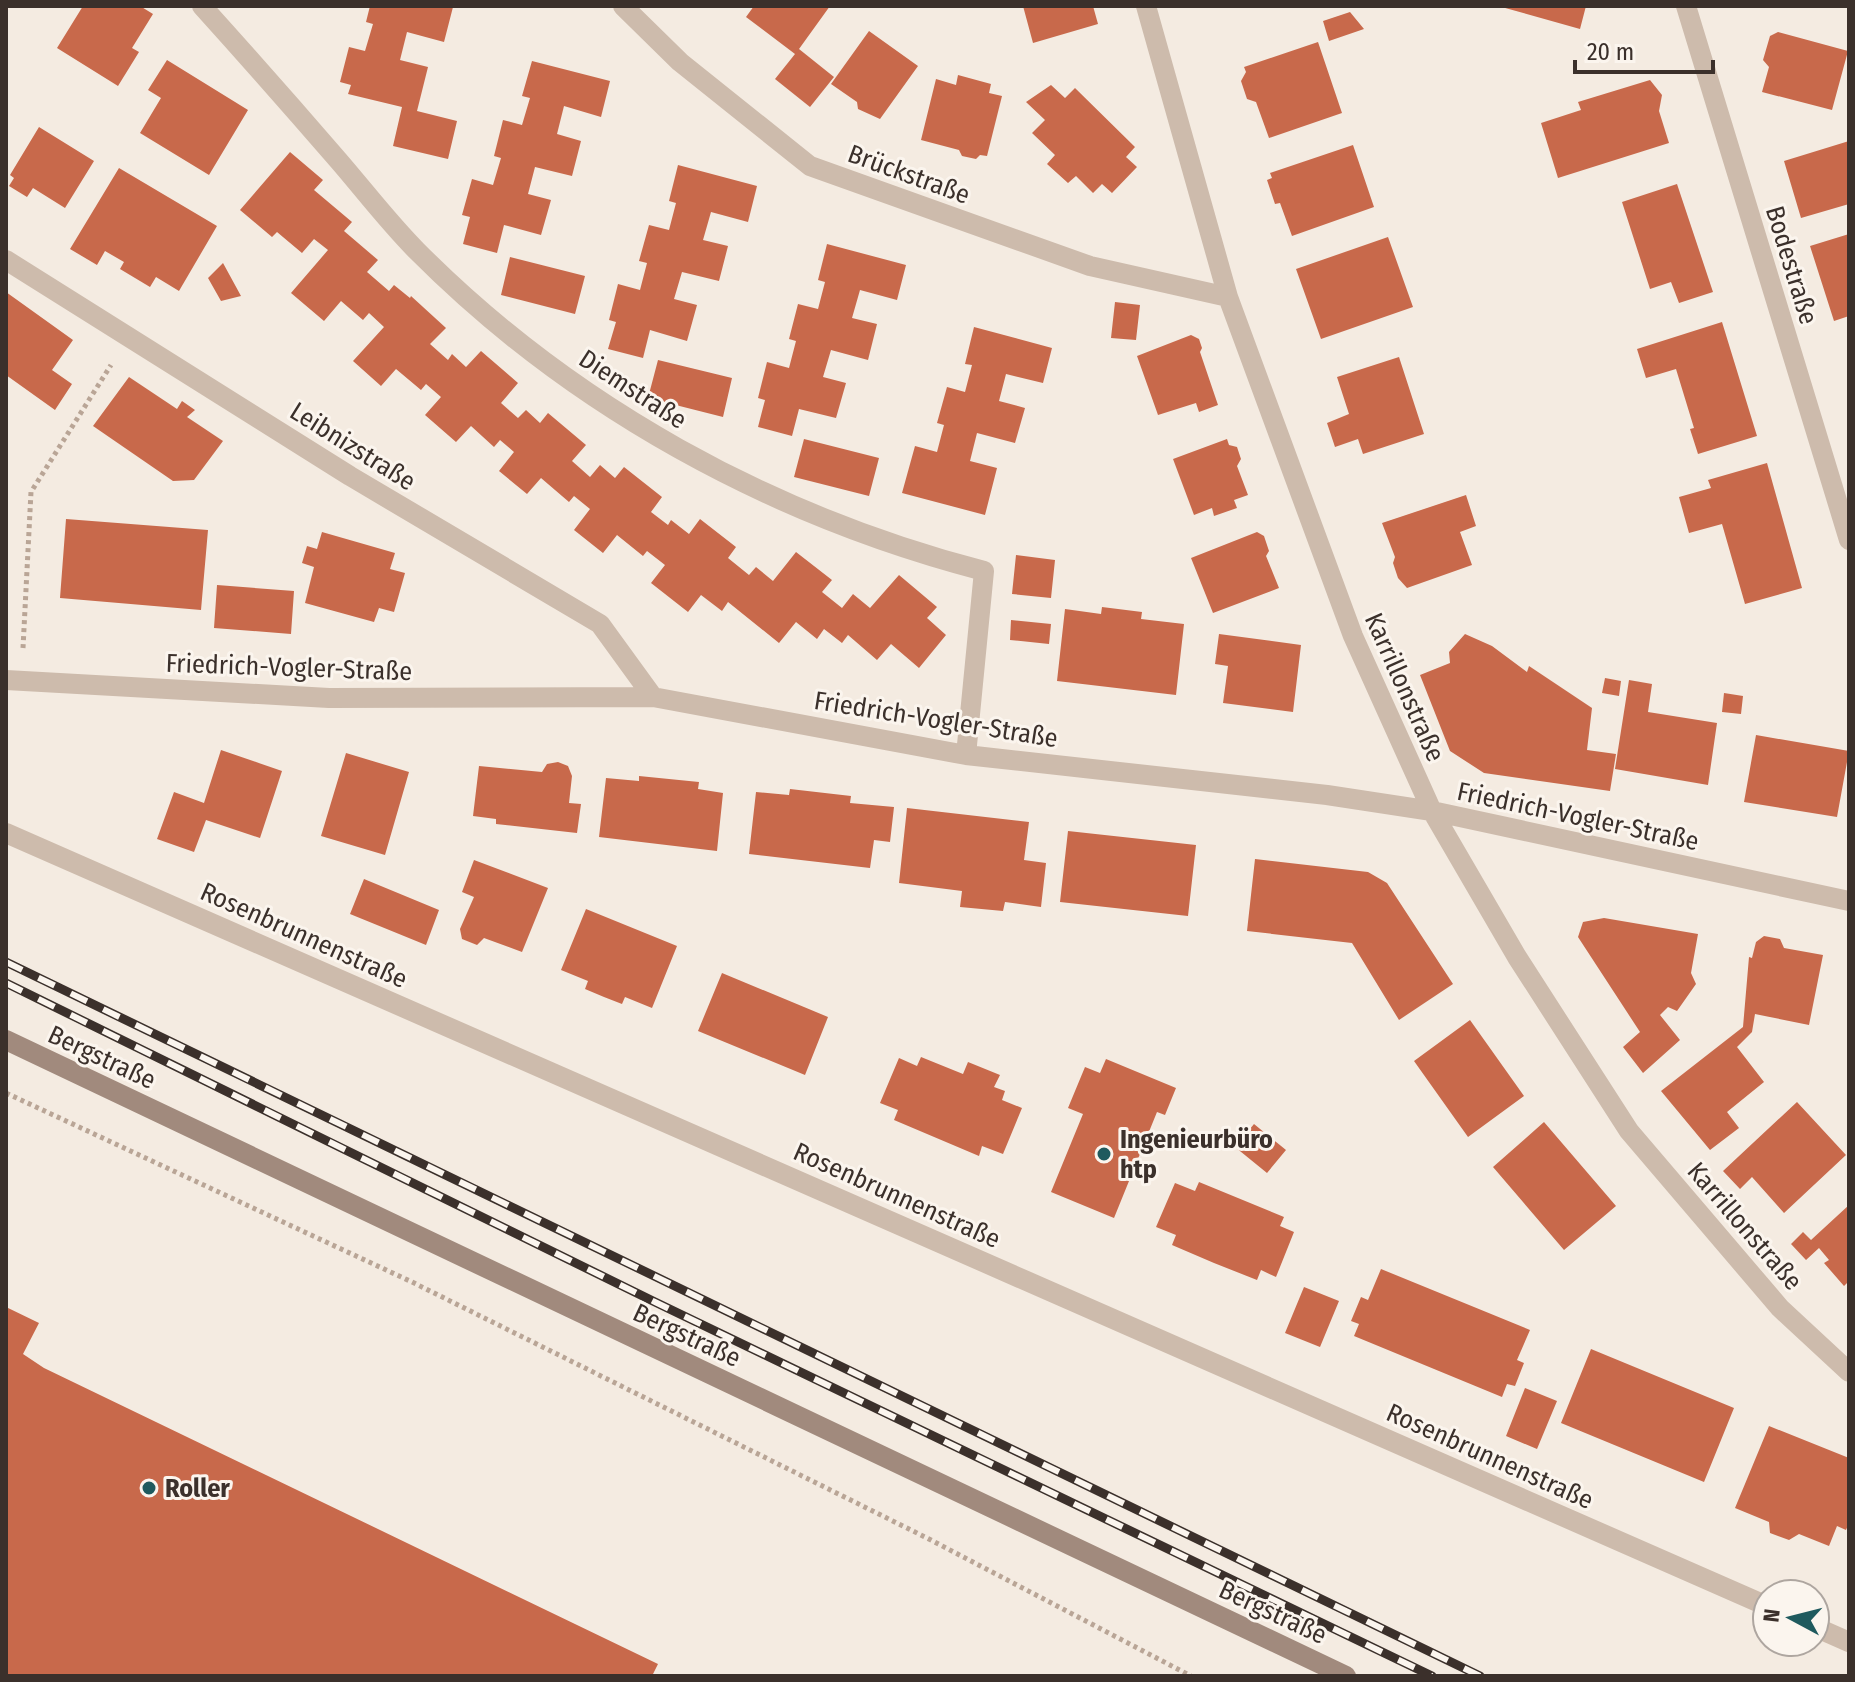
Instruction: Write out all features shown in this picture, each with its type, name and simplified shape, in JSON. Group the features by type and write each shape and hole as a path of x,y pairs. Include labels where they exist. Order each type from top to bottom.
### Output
{"main road":[{"name":"Bergstraße","path":"6,1040 1346,1676"}],"street":[{"name":"Diemstraße","path":"202,6 417,251 537,358 666,444 835,523 908,551 984,571 966,755"},
{"name":"Brückstraße","path":"623,6 680,62 810,166 1090,266 1228,297"},
{"name":"Karrillonstraße","path":"1146,6 1228,297 1353,636 1432,811 1517,957 1629,1131 1780,1308 1849,1372"},
{"name":"Bodestraße","path":"1686,6 1849,540"},
{"name":"Leibnizstraße","path":"6,260 350,476 600,624 653,697"},
{"name":"Friedrich-Vogler-Straße","path":"14,680 329,698 653,697 966,755 1327,795 1432,811 1849,901"},
{"name":"Rosenbrunnenstraße","path":"6,833 1751,1599"}],"path":[{"path":"14,680 31,492 130,336"},
{"path":"6,1093 427,1289 927,1538 1191,1676"}],"building":[{"path":"83,6 140,6 153,14 132,48 139,52 118,86 57,48"},
{"path":"370,6 453,7 444,42 407,32 400,60 428,67 417,111 457,121 448,159 393,146 402,107 348,94 351,85 340,82 349,47 365,51 373,24 366,22"},
{"path":"754,6 830,6 799,49 834,77 810,107 775,79 795,54 746,17"},
{"path":"1023,6 1093,6 1098,24 1033,43"},
{"path":"1498,6 1586,6 1580,29"},
{"path":"1350,12 1364,29 1329,41 1323,21"},
{"path":"869,31 918,66 880,119 858,109 857,102 831,84"},
{"path":"1778,32 1848,51 1832,110 1762,92 1769,67 1763,60 1770,36"},
{"path":"1318,42 1342,113 1269,138 1256,102 1247,99 1241,81 1246,72 1244,67"},
{"path":"167,60 248,110 209,175 140,133 161,98 148,90"},
{"path":"532,61 610,81 601,117 564,106 557,134 581,141 572,176 535,167 528,194 551,200 541,235 504,225 497,253 463,244 470,217 462,215 472,179 493,185 501,158 494,156 503,120 522,125 530,98 522,96"},
{"path":"958,75 991,84 989,93 1002,96 987,156 980,155 976,159 962,156 959,150 921,140 936,79 956,85"},
{"path":"1650,80 1662,95 1659,111 1669,143 1558,178 1541,123 1581,110 1578,102"},
{"path":"1051,85 1065,98 1075,88 1135,147 1126,157 1137,167 1112,193 1102,184 1093,193 1076,176 1068,183 1047,164 1055,155 1032,133 1045,120 1026,102"},
{"path":"39,127 94,161 65,208 33,188 27,197 9,186 14,178 10,175"},
{"path":"1849,141 1849,204 1801,218 1784,161"},
{"path":"1353,145 1374,207 1292,236 1280,203 1275,204 1267,180 1272,178 1270,173"},
{"path":"290,152 323,180 314,190 352,222 344,231 378,260 367,272 389,291 394,285 411,296 446,328 430,344 448,360 452,354 466,367 481,351 518,383 501,403 518,418 526,410 540,423 548,413 586,445 572,461 590,477 600,465 615,478 624,467 662,497 651,512 668,525 671,520 689,534 700,519 736,547 728,558 749,575 756,567 773,581 796,552 832,580 822,592 842,608 853,594 870,608 899,575 937,607 927,618 946,635 919,668 891,644 877,660 848,635 842,643 824,629 817,639 796,622 779,643 728,602 722,611 701,595 688,612 651,583 665,565 647,551 643,556 617,535 603,553 574,530 590,509 574,496 569,502 541,478 527,494 499,471 514,452 500,440 494,447 471,426 456,442 425,415 441,397 426,384 421,390 396,369 381,386 353,361 384,327 369,313 363,320 341,301 324,321 291,293 328,250 314,239 302,253 277,232 272,237 240,210"},
{"path":"678,165 757,186 748,222 711,212 703,240 728,246 719,281 682,272 674,299 697,305 687,341 650,330 643,358 608,349 616,322 609,320 618,284 640,290 647,263 639,261 649,225 669,230 676,203 669,201"},
{"path":"119,168 217,226 179,291 156,277 150,287 120,269 124,262 105,251 97,265 70,249"},
{"path":"1677,184 1713,292 1679,303 1671,282 1650,289 1622,202"},
{"path":"1849,234 1849,316 1834,321 1810,246"},
{"path":"1388,237 1413,307 1321,339 1296,269"},
{"path":"827,244 906,265 897,300 860,290 852,318 877,324 868,360 831,350 823,377 846,383 836,418 799,409 792,436 758,427 765,400 758,398 767,362 789,368 796,341 789,339 798,304 818,309 825,282 818,280"},
{"path":"510,257 585,276 575,314 501,295"},
{"path":"223,263 241,296 221,301 208,278"},
{"path":"6,292 73,340 52,370 72,384 55,410 6,375"},
{"path":"1115,302 1140,305 1136,340 1111,338"},
{"path":"1722,322 1757,436 1698,454 1690,429 1694,428 1676,369 1646,378 1637,349"},
{"path":"974,327 1052,348 1043,383 1006,374 999,401 1025,408 1015,443 977,433 970,461 997,468 985,515 902,493 915,446 937,452 944,425 937,423 947,387 965,392 972,365 965,364"},
{"path":"1191,335 1199,339 1200,352 1218,405 1199,412 1196,403 1158,415 1137,356"},
{"path":"1399,357 1424,434 1363,454 1358,439 1335,447 1327,423 1349,414 1337,377"},
{"path":"658,360 732,378 723,417 648,398"},
{"path":"129,377 177,409 182,401 195,410 187,417 223,441 194,480 173,481 93,426"},
{"path":"804,439 879,458 869,496 794,477"},
{"path":"1227,439 1229,445 1237,447 1241,459 1237,466 1248,495 1234,500 1237,508 1214,516 1212,508 1194,515 1173,459"},
{"path":"1767,463 1802,588 1745,604 1722,524 1689,533 1679,497 1711,488 1708,480"},
{"path":"1466,495 1476,526 1460,532 1472,565 1407,588 1398,578 1393,563 1395,557 1382,523"},
{"path":"66,519 208,530 201,610 60,598"},
{"path":"322,532 395,553 390,569 405,573 394,612 379,608 374,622 305,603 314,567 302,563 307,546 317,549"},
{"path":"1257,532 1264,536 1269,551 1266,556 1279,588 1213,613 1191,558"},
{"path":"1016,555 1055,560 1051,598 1012,594"},
{"path":"217,585 294,591 291,634 214,628"},
{"path":"1102,607 1142,612 1141,619 1184,624 1176,695 1057,681 1065,609 1101,614"},
{"path":"1011,620 1051,624 1049,644 1010,640"},
{"path":"1219,634 1301,645 1293,712 1223,703 1228,666 1215,664"},
{"path":"1465,634 1492,646 1527,672 1529,666 1592,708 1587,750 1616,754 1610,791 1484,773 1450,751 1420,675 1450,663 1449,652"},
{"path":"1605,678 1621,681 1619,696 1602,693"},
{"path":"1629,680 1652,684 1648,712 1717,723 1708,785 1615,769"},
{"path":"1724,693 1743,696 1741,714 1722,712"},
{"path":"1756,735 1849,751 1837,817 1744,802"},
{"path":"221,750 282,771 260,838 206,820 194,852 157,839 174,792 204,803"},
{"path":"346,753 409,772 385,855 321,836"},
{"path":"558,762 568,766 572,776 569,803 581,804 577,833 496,824 496,819 473,816 479,766 542,772 547,764"},
{"path":"639,776 699,782 698,789 723,793 717,851 599,837 606,778 639,781"},
{"path":"790,789 851,796 850,803 894,807 890,842 874,840 870,868 749,854 756,792 789,795"},
{"path":"907,808 1029,822 1024,860 1046,863 1041,907 1005,902 1003,911 960,907 962,891 899,883"},
{"path":"1068,831 1196,845 1188,916 1060,902"},
{"path":"1255,859 1368,872 1387,883 1453,984 1399,1020 1352,943 1247,931"},
{"path":"474,860 548,888 522,952 484,938 477,945 462,939 460,929 474,897 462,892"},
{"path":"364,879 439,910 426,945 350,914"},
{"path":"586,909 677,946 652,1008 625,997 622,1004 604,997 585,989 588,981 561,970"},
{"path":"1604,918 1698,934 1691,973 1696,984 1677,1011 1668,1007 1660,1015 1680,1040 1643,1073 1623,1047 1640,1032 1578,937 1583,922"},
{"path":"1764,936 1780,939 1784,948 1823,955 1809,1025 1755,1014 1752,1032 1737,1047 1764,1082 1727,1112 1739,1128 1710,1150 1661,1091 1743,1027 1749,957 1752,958 1756,942"},
{"path":"722,973 828,1017 805,1075 698,1031"},
{"path":"1470,1020 1524,1096 1468,1137 1414,1061"},
{"path":"921,1057 963,1074 968,1062 1000,1075 994,1087 1005,1091 1002,1100 1022,1108 1003,1154 982,1146 979,1156 894,1120 898,1110 880,1103 899,1058 917,1066"},
{"name":"Ingenieurbüro htp","path":"1106,1059 1176,1088 1165,1115 1157,1112 1114,1218 1051,1192 1083,1114 1068,1108 1085,1067 1100,1073"},
{"path":"1797,1102 1846,1155 1784,1213 1752,1177 1740,1189 1723,1171"},
{"path":"1544,1122 1616,1206 1564,1250 1493,1167"},
{"path":"1254,1124 1286,1150 1267,1173 1235,1147"},
{"path":"1199,1182 1284,1217 1280,1226 1294,1232 1276,1277 1261,1270 1257,1280 1214,1263 1172,1245 1176,1235 1156,1227 1175,1183 1195,1191"},
{"path":"1849,1205 1849,1281 1844,1286 1824,1263 1829,1260 1819,1248 1806,1260 1791,1244 1803,1232 1811,1240"},
{"path":"1381,1269 1530,1330 1517,1360 1524,1363 1515,1386 1507,1384 1502,1397 1354,1336 1359,1324 1351,1321 1361,1297 1368,1300"},
{"path":"1304,1287 1339,1301 1320,1347 1285,1333"},
{"name":"Roller","path":"6,1307 39,1323 23,1354 44,1368 658,1664 652,1676 6,1676"},
{"path":"1591,1349 1734,1408 1704,1482 1561,1423"},
{"path":"1525,1388 1557,1401 1537,1449 1506,1436"},
{"path":"1769,1426 1849,1458 1849,1523 1846,1530 1837,1526 1829,1546 1799,1534 1789,1540 1770,1533 1769,1522 1735,1508"}],"railway":[{"path":"6,962 1480,1676"},
{"path":"6,983 655,1302 1432,1676"}],"place":[{"name":"Ingenieurbüro htp","path":"1104,1154"},
{"name":"Roller","path":"149,1488"}]}
